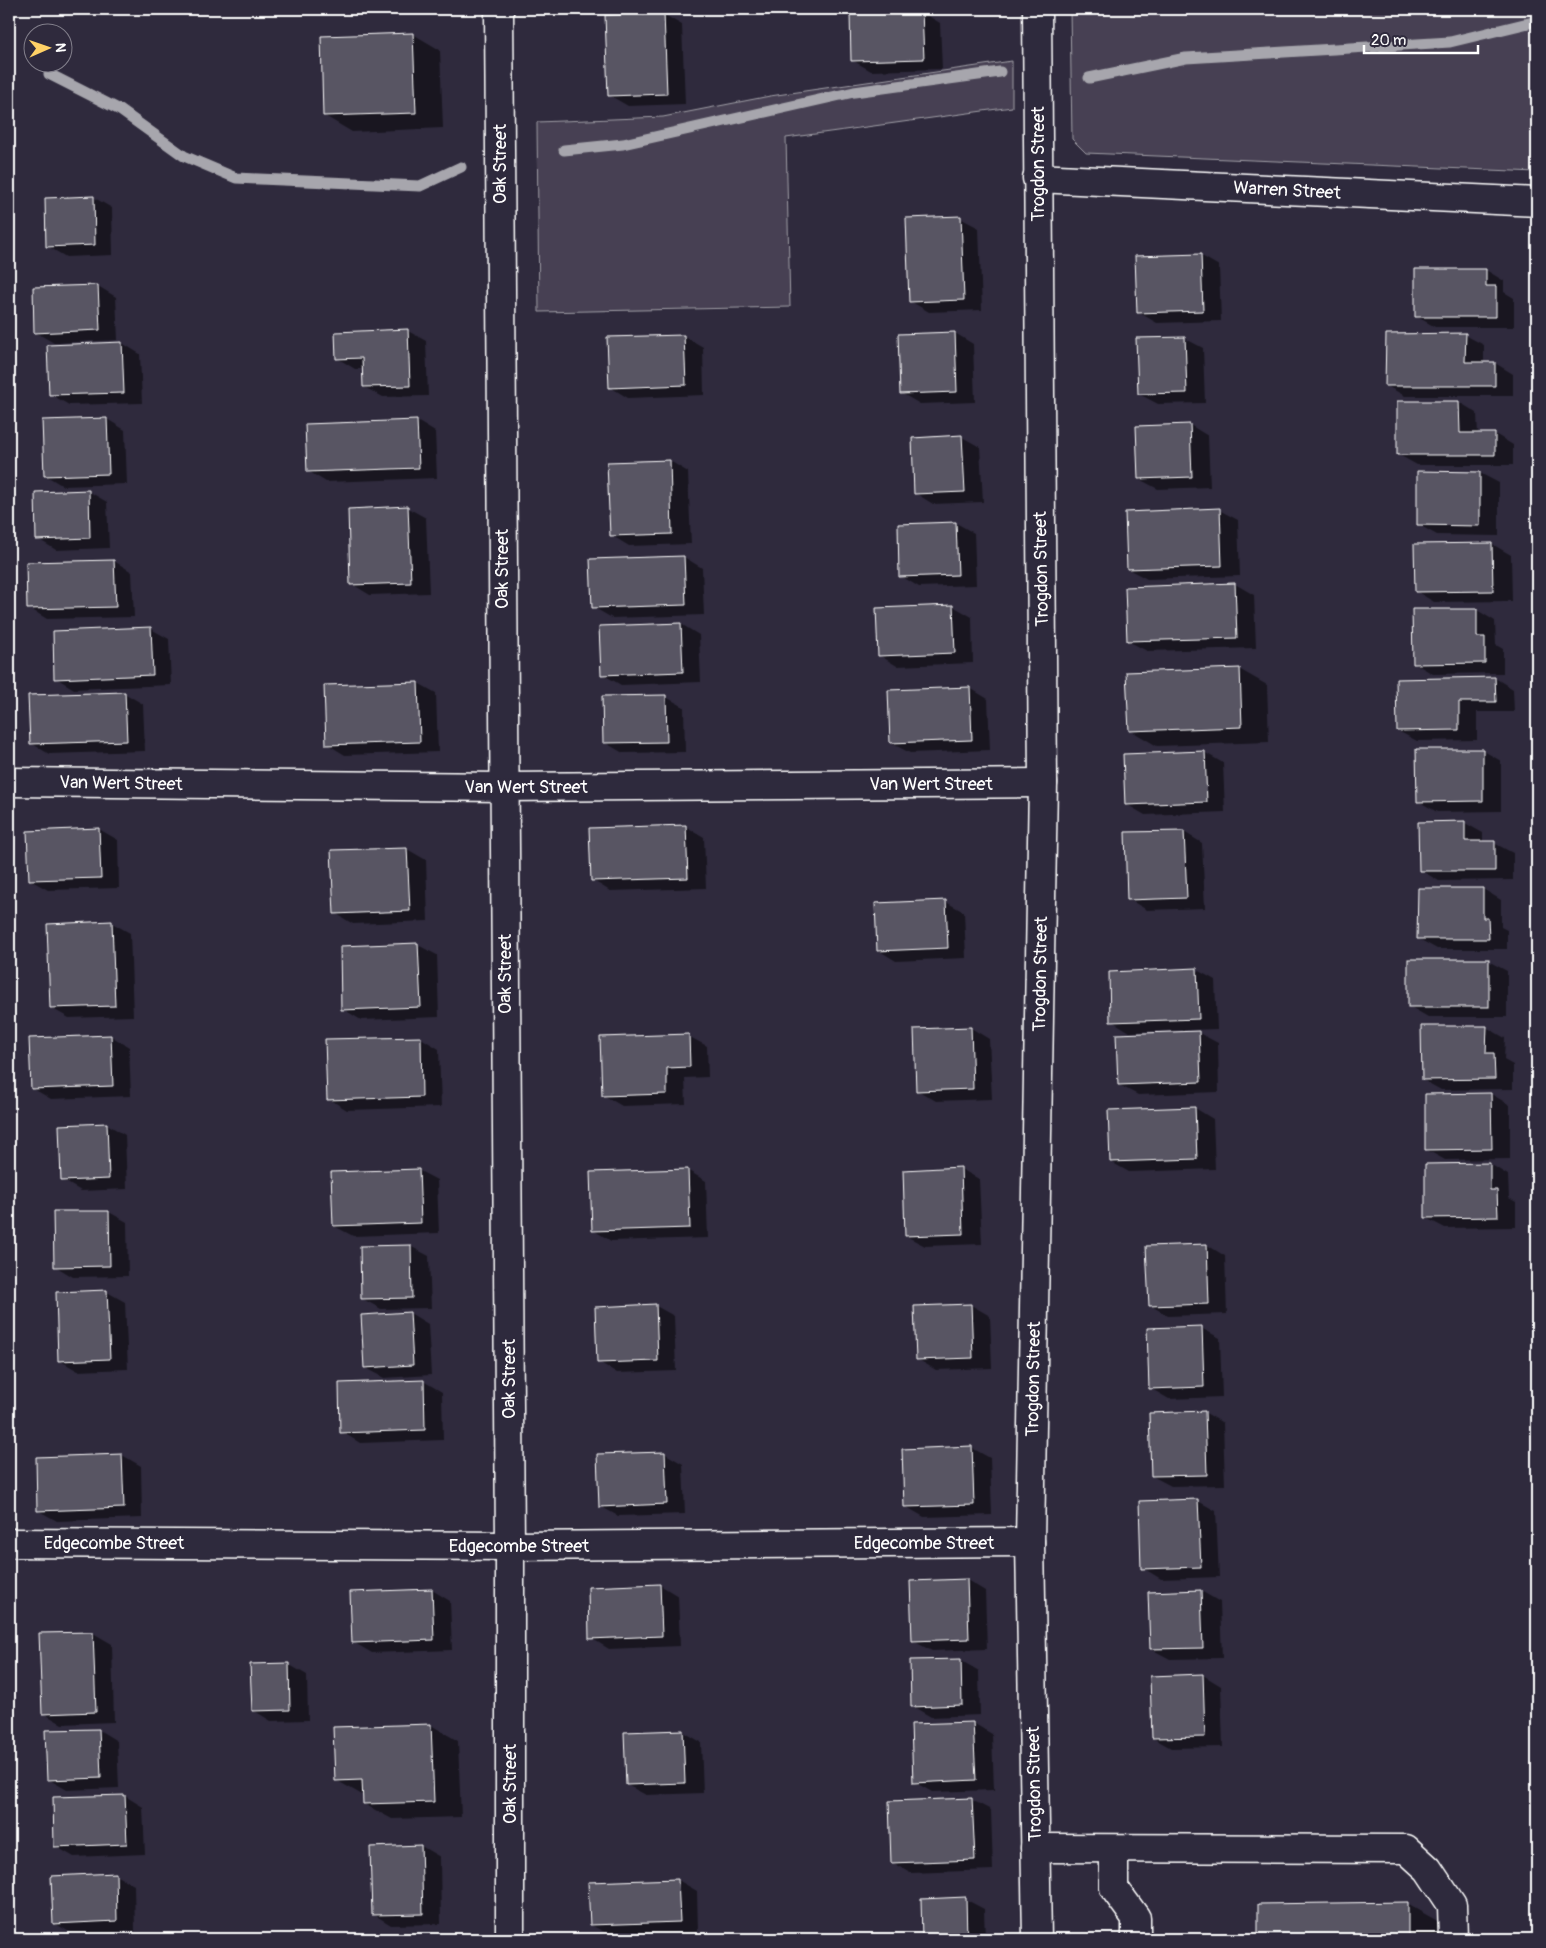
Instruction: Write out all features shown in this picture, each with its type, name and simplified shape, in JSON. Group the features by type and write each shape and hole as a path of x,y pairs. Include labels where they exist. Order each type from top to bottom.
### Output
{"street":[{"name":"Oak Street","path":"499,9 510,1546 510,1939"},
{"name":"Trogdon Street","path":"1037,9 1043,784 1030,1542 1037,1939"},
{"name":"Warren Street","path":"1037,178 1537,202"},
{"name":"Van Wert Street","path":"9,782 504,788 1043,784"},
{"name":"Edgecombe Street","path":"9,1543 510,1546 1030,1542"},
{"path":"1035,1848 1406,1849 1428,1869 1452,1905 1453,1939"},
{"path":"1114,1849 1114,1888 1136,1918 1136,1939"}],"shaded area":[{"path":"1070,9 1537,9 1537,172 1086,153 1072,139"},
{"path":"1012,61 1012,107 786,138 790,307 539,312 537,122 663,117 770,96"}],"building":[{"path":"922,11 924,59 851,61 850,13"},
{"path":"664,13 667,94 608,96 605,15"},
{"path":"413,33 416,113 323,116 321,36"},
{"path":"94,196 95,245 46,247 45,198"},
{"path":"961,216 964,300 909,302 906,218"},
{"path":"1201,254 1203,311 1137,313 1135,256"},
{"path":"1415,269 1486,269 1486,286 1496,286 1496,317 1415,317"},
{"path":"98,285 100,330 34,333 33,287"},
{"path":"408,329 410,386 363,387 362,358 336,359 335,332"},
{"path":"955,332 957,392 900,394 898,334"},
{"path":"1466,333 1465,362 1495,362 1495,386 1385,386 1386,334"},
{"path":"684,335 686,385 609,388 607,337"},
{"path":"1185,337 1187,393 1138,394 1136,338"},
{"path":"122,342 124,393 49,395 47,345"},
{"path":"1397,401 1459,401 1460,433 1495,433 1495,455 1397,455"},
{"path":"107,418 109,474 44,476 42,420"},
{"path":"417,420 419,468 307,472 305,424"},
{"path":"1190,424 1192,477 1138,479 1136,426"},
{"path":"962,435 965,492 914,494 912,438"},
{"path":"670,460 672,534 610,536 607,462"},
{"path":"1417,471 1480,472 1480,526 1417,525"},
{"path":"89,490 90,538 36,540 35,492"},
{"path":"408,506 411,583 350,585 348,509"},
{"path":"1220,508 1222,566 1127,569 1125,512"},
{"path":"956,522 958,575 899,577 898,524"},
{"path":"1492,543 1493,591 1415,592 1414,544"},
{"path":"684,556 686,605 592,608 590,559"},
{"path":"114,560 116,607 27,609 26,562"},
{"path":"1235,583 1237,638 1127,641 1125,587"},
{"path":"953,605 955,653 878,656 876,608"},
{"path":"1412,609 1477,609 1477,637 1485,637 1485,663 1413,664"},
{"path":"681,623 683,672 601,675 599,626"},
{"path":"151,627 153,675 54,679 53,631"},
{"path":"1240,668 1242,727 1129,731 1126,672"},
{"path":"1495,677 1496,702 1459,702 1459,730 1397,731 1396,679"},
{"path":"418,682 420,742 326,745 324,685"},
{"path":"970,687 972,740 890,743 888,690"},
{"path":"125,692 127,741 30,744 28,695"},
{"path":"666,695 667,742 603,743 602,696"},
{"path":"1416,749 1483,749 1483,801 1417,802"},
{"path":"1205,751 1207,802 1125,805 1123,754"},
{"path":"1465,821 1465,841 1495,841 1495,871 1419,871 1418,822"},
{"path":"686,825 688,878 591,881 589,828"},
{"path":"99,828 101,878 29,880 27,831"},
{"path":"1184,831 1187,898 1127,900 1125,832"},
{"path":"407,848 410,911 334,914 331,850"},
{"path":"1418,888 1483,888 1483,918 1488,918 1489,939 1417,939"},
{"path":"946,900 948,948 877,951 875,903"},
{"path":"112,921 115,1006 50,1008 47,924"},
{"path":"418,943 421,1007 341,1010 340,946"},
{"path":"1408,959 1489,959 1489,1007 1408,1007"},
{"path":"1197,968 1199,1019 1110,1022 1109,972"},
{"path":"1421,1026 1487,1026 1486,1053 1494,1053 1495,1079 1422,1080"},
{"path":"971,1027 973,1089 916,1091 914,1029"},
{"path":"1199,1031 1201,1082 1118,1085 1116,1034"},
{"path":"689,1034 690,1067 667,1068 667,1094 602,1096 600,1037"},
{"path":"111,1035 113,1086 31,1089 29,1038"},
{"path":"421,1037 422,1097 327,1100 325,1039"},
{"path":"1491,1093 1492,1149 1425,1150 1425,1094"},
{"path":"1195,1107 1197,1159 1110,1162 1108,1110"},
{"path":"107,1123 109,1179 61,1181 59,1125"},
{"path":"1490,1163 1490,1190 1497,1190 1498,1217 1425,1218 1425,1164"},
{"path":"961,1167 963,1234 905,1236 903,1170"},
{"path":"419,1169 421,1223 333,1226 331,1172"},
{"path":"688,1169 690,1228 592,1231 590,1172"},
{"path":"53,1211 109,1211 110,1266 54,1267"},
{"path":"1207,1244 1209,1304 1149,1306 1146,1246"},
{"path":"411,1245 412,1298 361,1299 360,1246"},
{"path":"107,1290 110,1359 58,1361 56,1292"},
{"path":"656,1304 658,1361 597,1363 595,1307"},
{"path":"971,1304 973,1358 916,1360 914,1306"},
{"path":"410,1312 413,1365 364,1368 361,1315"},
{"path":"1202,1326 1204,1387 1149,1389 1147,1328"},
{"path":"424,1380 425,1430 340,1433 339,1383"},
{"path":"1205,1411 1207,1475 1151,1476 1149,1413"},
{"path":"972,1446 974,1505 904,1507 902,1449"},
{"path":"665,1452 667,1504 599,1507 597,1454"},
{"path":"122,1454 124,1508 37,1511 36,1457"},
{"path":"1198,1499 1201,1567 1141,1569 1139,1501"},
{"path":"967,1579 969,1639 912,1641 910,1581"},
{"path":"660,1584 662,1636 589,1639 588,1587"},
{"path":"432,1589 434,1640 352,1643 350,1592"},
{"path":"1201,1590 1203,1648 1150,1649 1148,1592"},
{"path":"93,1632 96,1712 42,1714 39,1633"},
{"path":"961,1659 962,1705 911,1707 910,1660"},
{"path":"289,1663 290,1710 252,1711 250,1664"},
{"path":"1203,1674 1205,1737 1152,1738 1150,1676"},
{"path":"973,1722 976,1780 913,1783 911,1724"},
{"path":"431,1724 434,1802 363,1804 362,1780 335,1781 333,1727"},
{"path":"99,1729 101,1778 47,1780 45,1730"},
{"path":"683,1730 685,1783 626,1785 624,1732"},
{"path":"125,1795 127,1844 54,1847 53,1797"},
{"path":"972,1798 975,1860 891,1863 889,1801"},
{"path":"421,1845 423,1914 372,1915 370,1847"},
{"path":"116,1873 117,1921 53,1924 51,1876"},
{"path":"678,1879 680,1922 590,1925 588,1882"},
{"path":"966,1897 967,1939 922,1939 921,1899"},
{"path":"1408,1902 1408,1939 1258,1939 1258,1904"}],"waterway":[{"path":"1089,78 1186,58 1450,42 1537,21"},
{"path":"564,150 623,144 854,92 1000,72"},
{"path":"49,74 120,110 184,156 236,178 420,186 461,167"}]}
